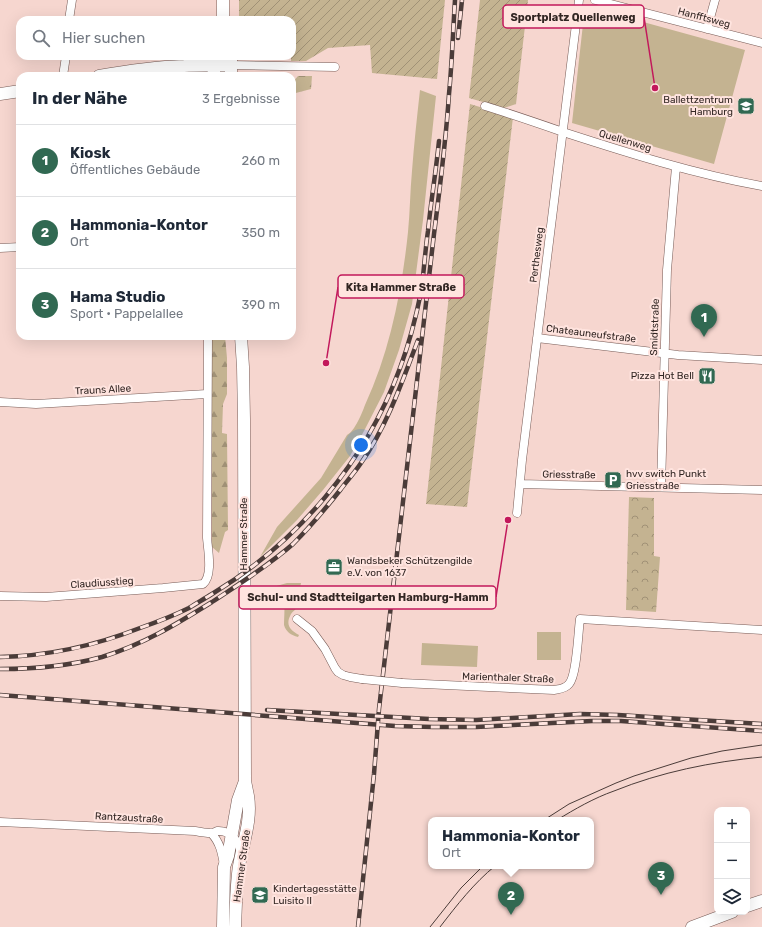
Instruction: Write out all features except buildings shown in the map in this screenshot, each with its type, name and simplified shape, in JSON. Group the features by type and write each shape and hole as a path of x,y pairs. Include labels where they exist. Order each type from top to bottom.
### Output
{"main road":[{"path":"223,0 223,16"},
{"path":"122,72 164,67 231,66"},
{"path":"0,94 16,91"},
{"name":"Hammer Straße","path":"235,927 239,866 249,812 245,781 244,419 241,340"},
{"name":"Hammer Straße","path":"223,927 224,867 228,856 238,800 245,781"},
{"path":"750,905 762,901"},
{"path":"692,927 724,915"}],"street":[{"path":"70,16 72,0"},
{"name":"Perthesweg","path":"517,513 522,460 579,0"},
{"name":"Hanfftsweg","path":"595,0 762,44"},
{"path":"706,29 715,0"},
{"path":"64,72 65,60"},
{"path":"231,66 336,67"},
{"name":"Quellenweg","path":"485,106 562,132 676,167 762,186"},
{"name":"Smidtstraße","path":"661,487 667,270 676,167"},
{"path":"0,248 16,247"},
{"name":"Chateauneufstraße","path":"537,338 664,353 762,360"},
{"path":"207,394 208,340"},
{"name":"Trauns Allee","path":"0,402 36,404 207,394"},
{"name":"Claudiusstieg","path":"0,596 54,596 203,584 208,579 209,566 207,538 207,394"},
{"name":"Griesstraße","path":"520,484 762,490"},
{"name":"Marienthaler Straße","path":"297,620 312,631 325,649 338,672 350,677 402,683 554,690 568,685 572,678 575,668 580,619 762,630"},
{"name":"Rantzaustraße","path":"0,822 211,833 223,831 231,834"},
{"name":"Hammer Straße","path":"211,833 220,846 224,867"},
{"path":"231,834 239,847 242,856"}],"green space":[{"path":"239,0 445,0 437,79 372,73 370,45 328,48 306,61 291,61 296,60 296,16 239,16"},
{"path":"480,0 528,0 516,104 504,108 469,98"},
{"path":"585,6 745,50 714,164 572,123"},
{"path":"298,76 312,76 311,89 296,93 296,78"},
{"path":"420,90 436,96 423,220 412,304 399,350 384,392 350,456 297,520 260,557 277,527 321,478 347,435 355,426 374,384 394,320 402,276 409,224 411,179"},
{"path":"470,104 513,117 467,507 426,504"},
{"path":"212,340 225,340 227,394 223,404 222,433 227,434 228,530 225,532 219,553 212,547"},
{"path":"629,497 654,498 654,556 660,557 656,612 626,610"},
{"path":"287,583 301,583 297,606 288,621 289,627 299,635 298,637 286,630 284,625 284,602 280,594 274,590 268,590 261,597 257,606 257,597 259,597 266,589"},
{"path":"537,632 561,632 561,660 537,660"},
{"path":"422,643 478,646 477,667 421,665"}],"tram line":[{"path":"549,817 569,804 634,776 691,758 722,751 762,745"},
{"path":"562,817 599,797 650,778 705,765 762,757"},
{"path":"430,927 461,888 480,869"},
{"path":"440,927 473,887 492,869"}],"railway":[{"path":"358,927 374,774 379,709 445,147 455,0"},
{"path":"458,38 462,0"},
{"path":"0,657 36,655 89,645 153,623 189,608 243,573 273,550 300,525 325,497 348,468 368,436 385,403 406,350 415,321 421,292 439,141"},
{"path":"0,669 39,668 64,665 102,657 117,652 146,640 172,626 212,602 274,560 293,544 324,510 356,470 370,449 386,419 418,340"},
{"path":"0,695 395,726 476,727 621,721 762,731"},
{"path":"267,710 429,719 476,720 580,714 618,715 762,724"}],"place":[{"name":"Sportplatz Quellenweg","path":"655,88"},
{"name":"Ballettzentrum Hamburg","path":"746,106"},
{"name":"Kiosk","path":"704,337"},
{"name":"Kita Hammer Straße","path":"326,363"},
{"name":"Pizza Hot Bell","path":"707,376"},
{"name":"hvv switch Punkt Griesstraße","path":"613,480"},
{"name":"Schul- und Stadtteilgarten Hamburg-Hamm","path":"508,520"},
{"name":"Wandsbeker Schützengilde e.V. von 1637","path":"334,567"},
{"name":"Kindertagesstätte Luisito II","path":"260,895"},
{"name":"Hama Studio","path":"661,895"},
{"name":"Hammonia-Kontor","path":"511,915"}]}
